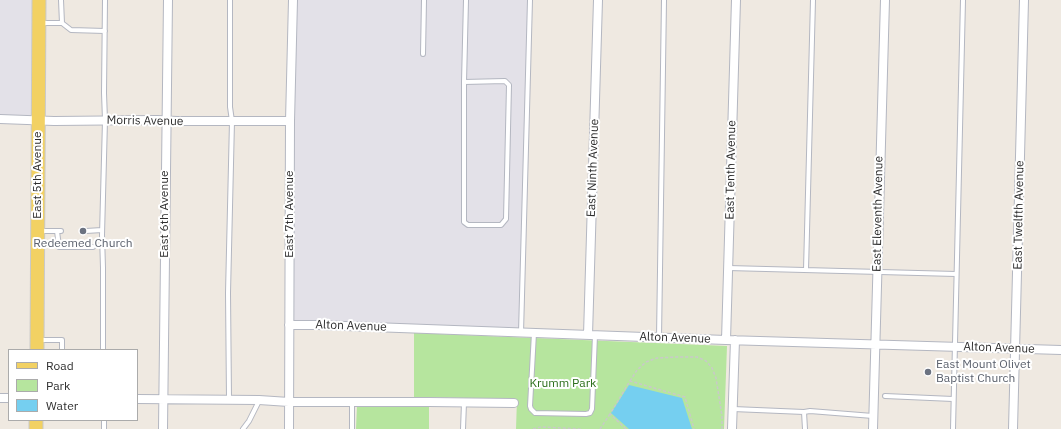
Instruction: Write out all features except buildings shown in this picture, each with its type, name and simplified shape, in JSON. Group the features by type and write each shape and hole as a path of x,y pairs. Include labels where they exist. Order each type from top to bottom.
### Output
{"main road":[{"name":"East 5th Avenue","path":"37,345 39,0"}],"street":[{"name":"East 6th Avenue","path":"163,429 168,0"},
{"name":"East 7th Avenue","path":"289,429 290,121 293,0"},
{"name":"East Ninth Avenue","path":"592,335 598,0"},
{"name":"East Tenth Avenue","path":"726,340 736,0"},
{"name":"East Eleventh Avenue","path":"873,429 885,0"},
{"name":"East Twelfth Avenue","path":"1013,429 1024,0"},
{"name":"Morris Avenue","path":"0,119 38,121 290,121"},
{"name":"Alton Avenue","path":"289,326 318,325 659,338 1061,350"},
{"path":"732,429 735,340"},
{"path":"138,399 259,400 289,402 514,403"}],"lane":[{"path":"61,0 62,23"},
{"path":"103,349 102,230 105,120 105,0"},
{"path":"229,400 228,293 232,121 230,107 230,0"},
{"path":"423,54 424,0"},
{"path":"464,82 505,81 509,86 506,218 501,225 468,225 464,222 464,82 466,0"},
{"path":"521,333 530,0"},
{"path":"659,338 664,0"},
{"path":"806,270 813,0"},
{"path":"953,429 963,0"},
{"path":"39,23 62,23 71,30 105,31"},
{"path":"86,231 102,230"},
{"path":"38,231 59,231 59,247 93,247"},
{"path":"728,268 956,274"},
{"path":"534,333 530,406 531,410 535,413 590,413 592,409 592,335"},
{"path":"37,345 62,340 62,349"},
{"path":"885,396 954,399"},
{"path":"243,429 249,421 259,400"},
{"path":"352,402 352,429"},
{"path":"463,429 464,402"},
{"path":"733,409 804,412 810,410 873,416"},
{"path":"804,412 805,429"}],"path":[{"path":"600,429 637,370 646,362 656,358 697,357 706,361 712,368 716,378 722,416 722,429"},
{"path":"630,381 685,397 694,429"},
{"path":"610,414 626,429"},
{"path":"533,429 541,427 581,429"}],"shaded area":[{"path":"0,0 41,0 39,120 0,119"},
{"path":"293,0 529,0 520,337 414,333 413,329 290,327"}],"green space":[{"name":"Krumm Park","path":"414,333 727,346 724,429 516,429 517,399 414,397"},
{"path":"357,406 429,407 429,429 356,429"}],"water":[{"path":"629,385 682,398 692,429 629,429 611,413"}],"place":[{"name":"Redeemed Church","path":"83,231"},
{"name":"East Mount Olivet Baptist Church","path":"928,372"}]}
